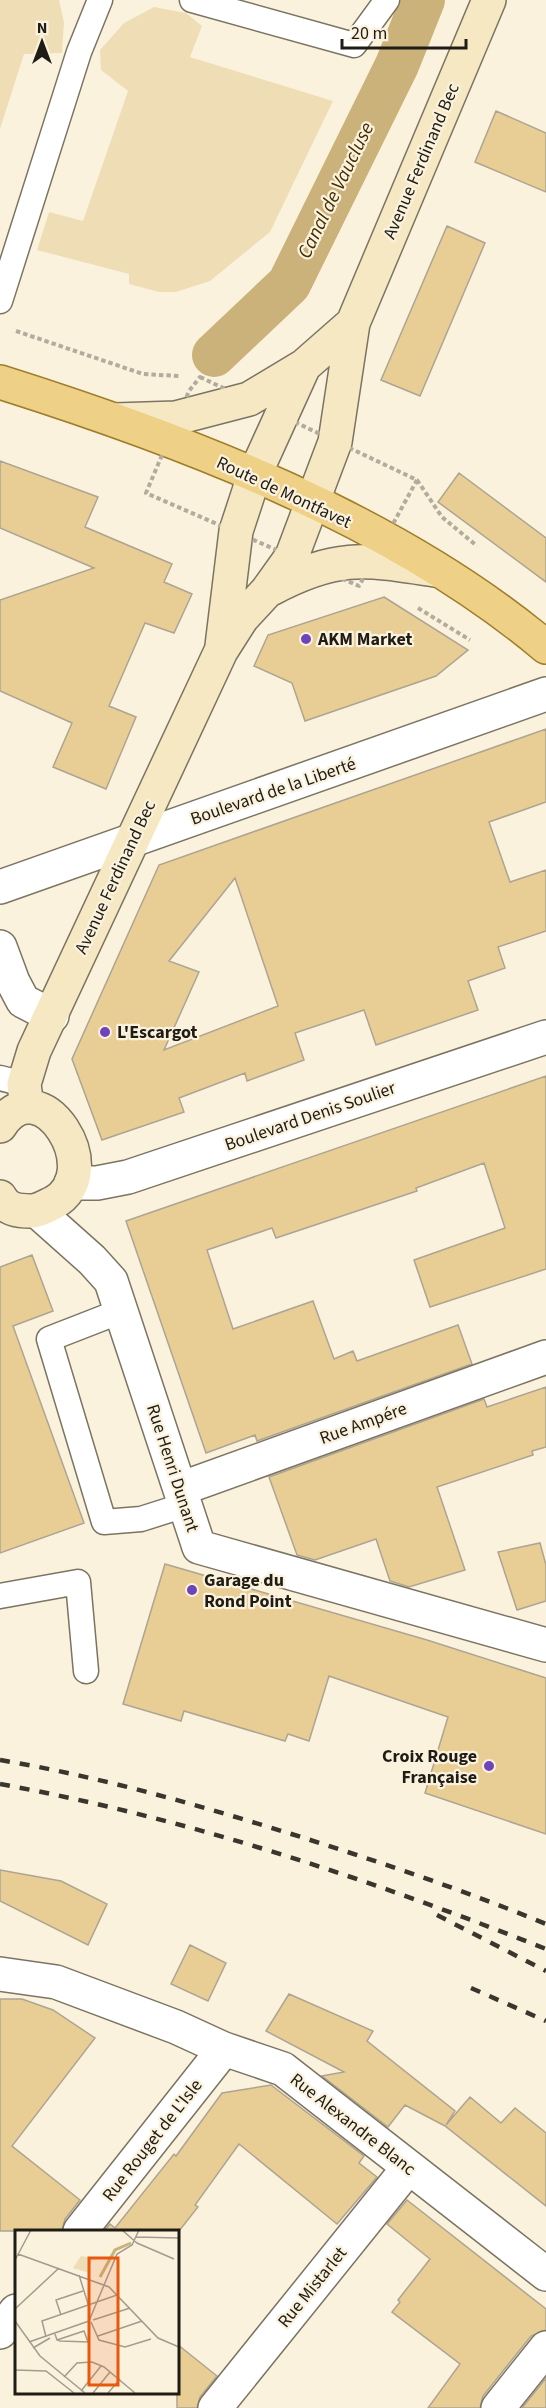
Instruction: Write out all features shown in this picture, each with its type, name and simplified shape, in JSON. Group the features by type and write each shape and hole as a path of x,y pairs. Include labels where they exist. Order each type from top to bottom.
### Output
{"main road":[{"name":"Route de Montfavet","path":"0,382 115,420 254,476 312,503 385,540 484,600 546,647"}],"street":[{"name":"Avenue Ferdinand Bec","path":"353,323 489,0"},
{"path":"115,420 176,418 249,399 304,366 353,323"},
{"path":"221,651 242,618 267,591 292,556 335,442 353,323"},
{"path":"221,651 236,531 254,476 304,366"},
{"path":"267,591 319,567 356,560 435,570"},
{"name":"Avenue Ferdinand Bec","path":"17,1089 221,651"},
{"name":"Boulevard de la Liberté","path":"0,887 546,694"},
{"path":"0,947 23,1001 52,1016"},
{"name":"Boulevard Denis Soulier","path":"71,1183 97,1183 128,1177 546,1037"},
{"path":"0,1126 17,1089 63,1126 75,1165 71,1183 59,1199 37,1211 16,1211 1,1201"},
{"name":"Rue Henri Dunant","path":"37,1211 92,1260 111,1281 199,1547 546,1645"},
{"name":"Rue Ampére","path":"183,1497 546,1357"},
{"name":"Rue Alexandre Blanc","path":"0,1974 56,1982 176,2027 224,2049 283,2069 546,2274"},
{"name":"Rue Rouget de L'Isle","path":"81,2230 224,2049"},
{"name":"Rue Mistarlet","path":"214,2408 409,2167"},
{"path":"0,2332 15,2312"},
{"path":"498,2408 546,2348"}],"lane":[{"path":"0,301 79,52 100,0"},
{"path":"192,0 354,45 387,0"},
{"path":"121,1311 49,1339 104,1522 141,1519 183,1497"},
{"path":"0,1596 78,1582 86,1671"}],"path":[{"path":"11,329 143,374 200,377"},
{"path":"417,480 442,518 486,554"},
{"path":"359,586 369,587"},
{"path":"416,606 472,642"}],"shaded area":[{"path":"0,0 59,0 64,22 62,53 24,54 0,129"},
{"path":"154,7 186,13 202,26 190,57 333,101 270,232 210,281 176,292 159,292 129,284 129,274 37,250 49,212 83,221 128,91 101,70 100,50 124,23"}],"building":[{"path":"496,111 546,133 546,192 475,162"},
{"path":"447,226 485,243 420,396 381,380"},
{"path":"0,461 98,497 85,527 172,564 164,582 192,594 174,633 145,623 109,706 136,717 106,789 53,767 72,723 0,691 0,600 94,568 0,528"},
{"path":"459,473 546,538 546,582 438,502"},
{"path":"384,597 468,650 436,676 305,721 292,683 254,666 268,635"},
{"path":"546,729 546,802 489,822 510,882 546,870 546,931 498,947 505,968 468,981 478,1010 376,1045 364,1010 295,1033 304,1060 247,1081 245,1073 179,1098 184,1112 102,1140 72,1059 159,865","holes":["235,878 278,1006 164,1050 199,972 169,961"]},
{"path":"546,1076 546,1269 430,1307 414,1260 505,1228 484,1163 416,1188 417,1191 276,1238 272,1228 207,1250 233,1329 313,1301 334,1359 353,1351 357,1361 458,1325 472,1364 257,1441 255,1435 206,1453 126,1221"},
{"path":"32,1255 53,1311 13,1326 84,1523 0,1553 0,1267"},
{"path":"546,1387 546,1447 532,1451 533,1455 437,1487 465,1570 409,1587 390,1581 376,1539 315,1560 297,1555 269,1477 484,1399 487,1407"},
{"path":"540,1543 546,1565 546,1601 517,1610 498,1552"},
{"path":"165,1564 427,1640 546,1678 546,1834 425,1793 448,1717 329,1676 309,1741 288,1734 285,1741 184,1711 181,1721 123,1704"},
{"path":"0,1870 61,1881 107,1904 88,1945 0,1901"},
{"path":"190,1945 226,1963 208,2001 171,1984"},
{"path":"289,1994 373,2031 367,2041 455,2111 446,2125 470,2097 501,2123 515,2108 546,2133 546,2206 445,2126 405,2105 388,2127 322,2076 344,2072 266,2031"},
{"path":"0,1999 22,1999 53,2010 95,2038 12,2146 80,2200 65,2219 62,2230 0,2231"},
{"path":"271,2085 364,2156 359,2163 377,2177 337,2224 239,2144 195,2205 198,2207 179,2231 105,2230 110,2224 115,2228 174,2154 176,2156 222,2093"},
{"path":"407,2200 546,2309 546,2330 531,2336 483,2396 480,2408 428,2408 460,2364 392,2312 400,2302 398,2300 430,2259 387,2224"},
{"path":"178,2345 217,2376 200,2397 197,2408 177,2408"},
{"path":"546,2378 546,2408 522,2408"}],"waterway":[{"name":"Canal de Vaucluse","path":"214,355 289,284 397,65 423,0"}],"railway":[{"path":"0,1760 152,1793 227,1814 393,1867 546,1924"},
{"path":"0,1784 139,1814 277,1853 412,1898 546,1949"},
{"path":"437,1915 546,1971"},
{"path":"471,1988 546,2021"}],"place":[{"name":"AKM Market","path":"306,639"},
{"name":"L'Escargot","path":"105,1032"},
{"name":"Garage du Rond Point","path":"192,1590"},
{"name":"Croix Rouge Française","path":"489,1766"}]}
